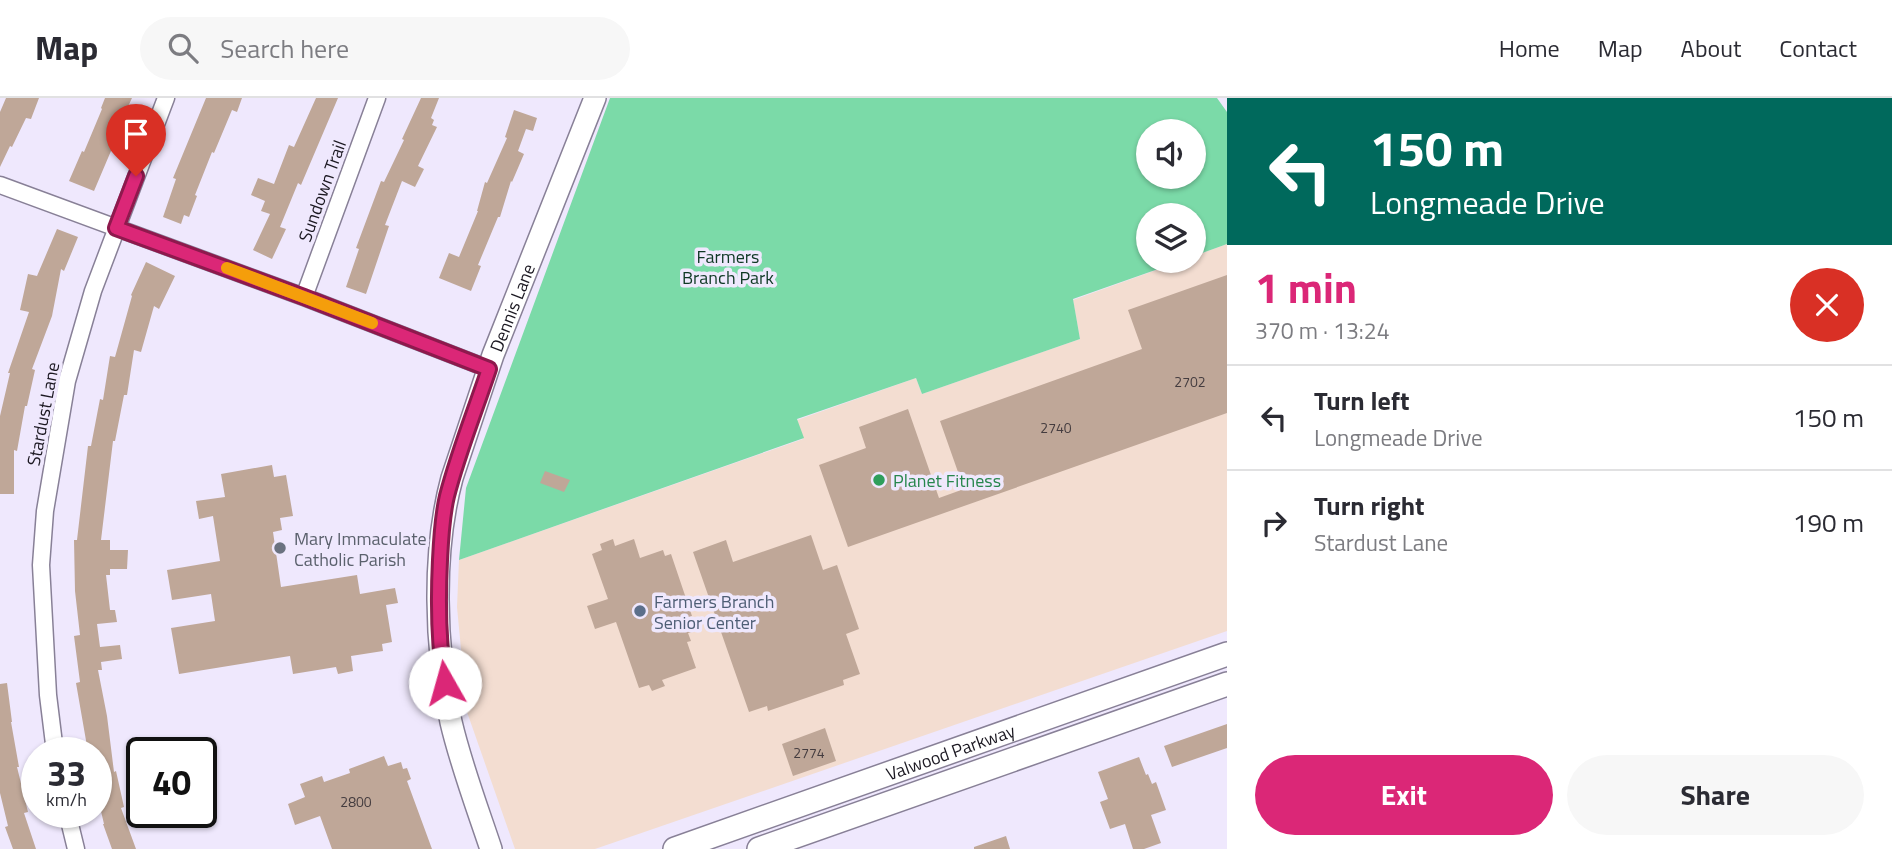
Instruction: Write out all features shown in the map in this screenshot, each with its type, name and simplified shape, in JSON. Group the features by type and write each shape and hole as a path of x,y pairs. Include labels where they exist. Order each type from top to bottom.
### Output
{"main road":[{"name":"Valwood Parkway","path":"675,849 1227,654"},
{"name":"Valwood Parkway","path":"759,849 1227,684"},
{"path":"1076,708 1086,734"},
{"path":"816,829 826,814 876,789 884,775"}],"street":[{"name":"Stardust Lane","path":"53,737 48,695 41,565 45,511 67,381 93,291 166,98"},
{"name":"Sundown Trail","path":"304,297 377,98"},
{"name":"Dennis Lane","path":"491,849 451,722 442,665 439,617 442,533 447,499 489,369 595,98"},
{"path":"0,185 304,297 489,369"},
{"path":"71,828 76,849"}],"shaded area":[{"path":"1227,244 1227,631 595,849 515,849 467,712 457,607 459,560 803,439 797,420 916,378 922,394 1080,339 1073,300 1148,273 1206,273 1206,252"}],"green space":[{"name":"Farmers Branch Park","path":"610,98 1217,98 1227,112 1227,244 1206,252 1206,203 1136,203 1136,273 1147,273 1073,299 1080,339 922,394 916,378 797,419 804,438 459,560 466,488"}],"building":[{"path":"6,98 39,98 31,119 26,118 0,167 0,112"},
{"path":"105,98 132,98 94,191 69,181 82,151 84,152"},
{"path":"206,98 242,98 237,112 232,110 214,153 212,152 189,217 184,215 181,224 163,217 176,179 173,178"},
{"path":"316,98 338,98 301,185 298,183 280,227 286,229 272,259 253,250 270,214 261,211 265,201 251,195 258,178 274,184 289,145 294,147"},
{"path":"421,98 439,98 431,118 434,120 432,125 437,127 418,166 424,169 415,187 402,181 385,225 389,226 366,294 346,287 359,249 356,248 381,181 384,182"},
{"path":"514,110 537,118 533,131 526,129 518,151 524,154 478,265 481,266 471,291 439,278 449,253 459,257 478,211 485,182 487,183 507,138 505,137"},
{"path":"57,229 78,237 64,271 61,269 52,316 32,369 35,370 17,451 14,450 14,494 0,494 0,416 8,373 29,312 20,310 28,274 37,276"},
{"path":"146,262 175,276 159,309 154,306 141,352 134,350 127,395 124,395 113,441 101,540 110,540 110,550 128,550 127,569 110,569 110,575 106,575 110,610 115,610 117,622 97,624 100,647 120,645 122,659 101,662 102,670 98,670 110,737 85,737 76,683 80,682 74,636 80,635 75,591 74,540 77,540 88,446 91,446 100,399 103,400 110,356 115,357 131,295"},
{"path":"1227,275 1227,413 848,547 819,465 866,448 859,427 908,409 939,498 964,489 940,421 1142,349 1128,310"},
{"path":"272,465 274,477 286,475 293,516 280,518 282,530 273,532 281,587 357,575 360,594 395,588 398,603 386,605 392,642 382,644 383,651 351,656 353,671 338,674 336,667 293,674 290,656 179,674 171,628 215,621 211,594 172,600 167,570 220,561 213,516 199,519 196,501 225,497 221,474"},
{"path":"545,471 570,480 564,492 540,483"},
{"path":"811,535 823,570 837,565 859,629 846,634 860,674 843,680 844,685 768,711 767,706 749,712 693,552 726,540 733,562"},
{"name":"Farmers Branch Senior Center","path":"613,539 615,546 634,539 640,558 663,550 665,556 671,554 692,616 687,618 692,632 688,633 691,641 687,642 696,668 662,680 665,686 652,691 649,685 639,688 616,622 595,629 587,606 608,599 592,554 602,550 600,544"},
{"path":"7,683 21,783 21,828 29,828 36,849 13,849 5,827 8,826 0,793 0,684"},
{"path":"1227,724 1227,748 1172,767 1164,746"},
{"path":"825,728 836,761 793,776 782,744"},
{"path":"112,756 126,828 136,849 112,849 104,828 112,828"},
{"path":"384,756 388,766 401,762 403,769 407,768 411,779 407,781 432,849 332,849 320,816 295,825 288,804 305,797 300,784 322,776 324,782"},
{"path":"1139,757 1152,784 1156,782 1166,810 1151,815 1161,843 1144,849 1133,849 1125,824 1110,829 1100,802 1108,799 1098,772"},
{"path":"1006,836 1010,849 974,849 974,847"}],"slow traffic":[{"path":"227,268 372,323"}],"place":[{"name":"Planet Fitness","path":"879,480"},
{"name":"Mary Immaculate Catholic Parish","path":"280,548"},
{"name":"Farmers Branch Senior Center","path":"640,611"}],"route":[{"path":"136,176 116,228 489,369 452,478 442,533 439,617 445,683"}]}
